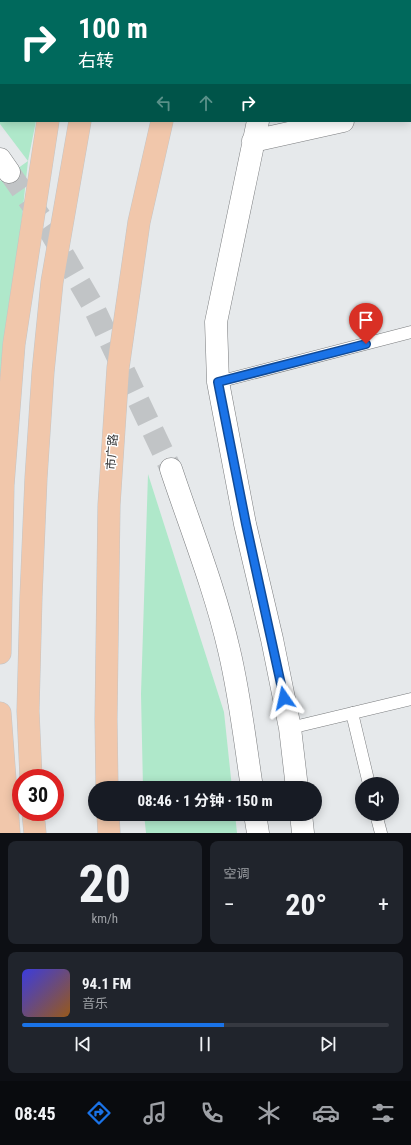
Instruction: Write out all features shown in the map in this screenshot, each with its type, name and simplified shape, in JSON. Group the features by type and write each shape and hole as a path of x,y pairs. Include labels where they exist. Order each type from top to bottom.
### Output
{"main road":[{"path":"0,654 3,485 14,344 48,122"},
{"path":"31,769 28,711 30,597 43,372 52,282 80,122"},
{"name":"市广路","path":"108,781 106,712 108,536 118,368 139,222 162,122"},
{"path":"0,713 9,833"},
{"path":"34,821 35,833"},
{"path":"108,821 109,833"}],"street":[{"path":"297,781 290,728 246,524 218,382 216,322 256,131 334,122"},
{"path":"171,469 209,581 229,650 242,717 251,781"},
{"path":"256,821 258,833"},
{"path":"302,821 303,833"}],"lane":[{"path":"218,382 411,332"},
{"path":"290,728 411,699"},
{"path":"352,713 367,777"},
{"path":"378,821 381,833"}],"green space":[{"path":"0,122 36,122 28,161"},
{"path":"28,161 0,422 0,181"},
{"path":"148,474 224,712 231,781 143,781 141,694"},
{"path":"145,821 236,821 237,833 146,833"}],"tunnel":[{"path":"9,172 48,228 93,306 171,469"}],"route":[{"path":"284,698 246,524 218,382 366,344"}]}
